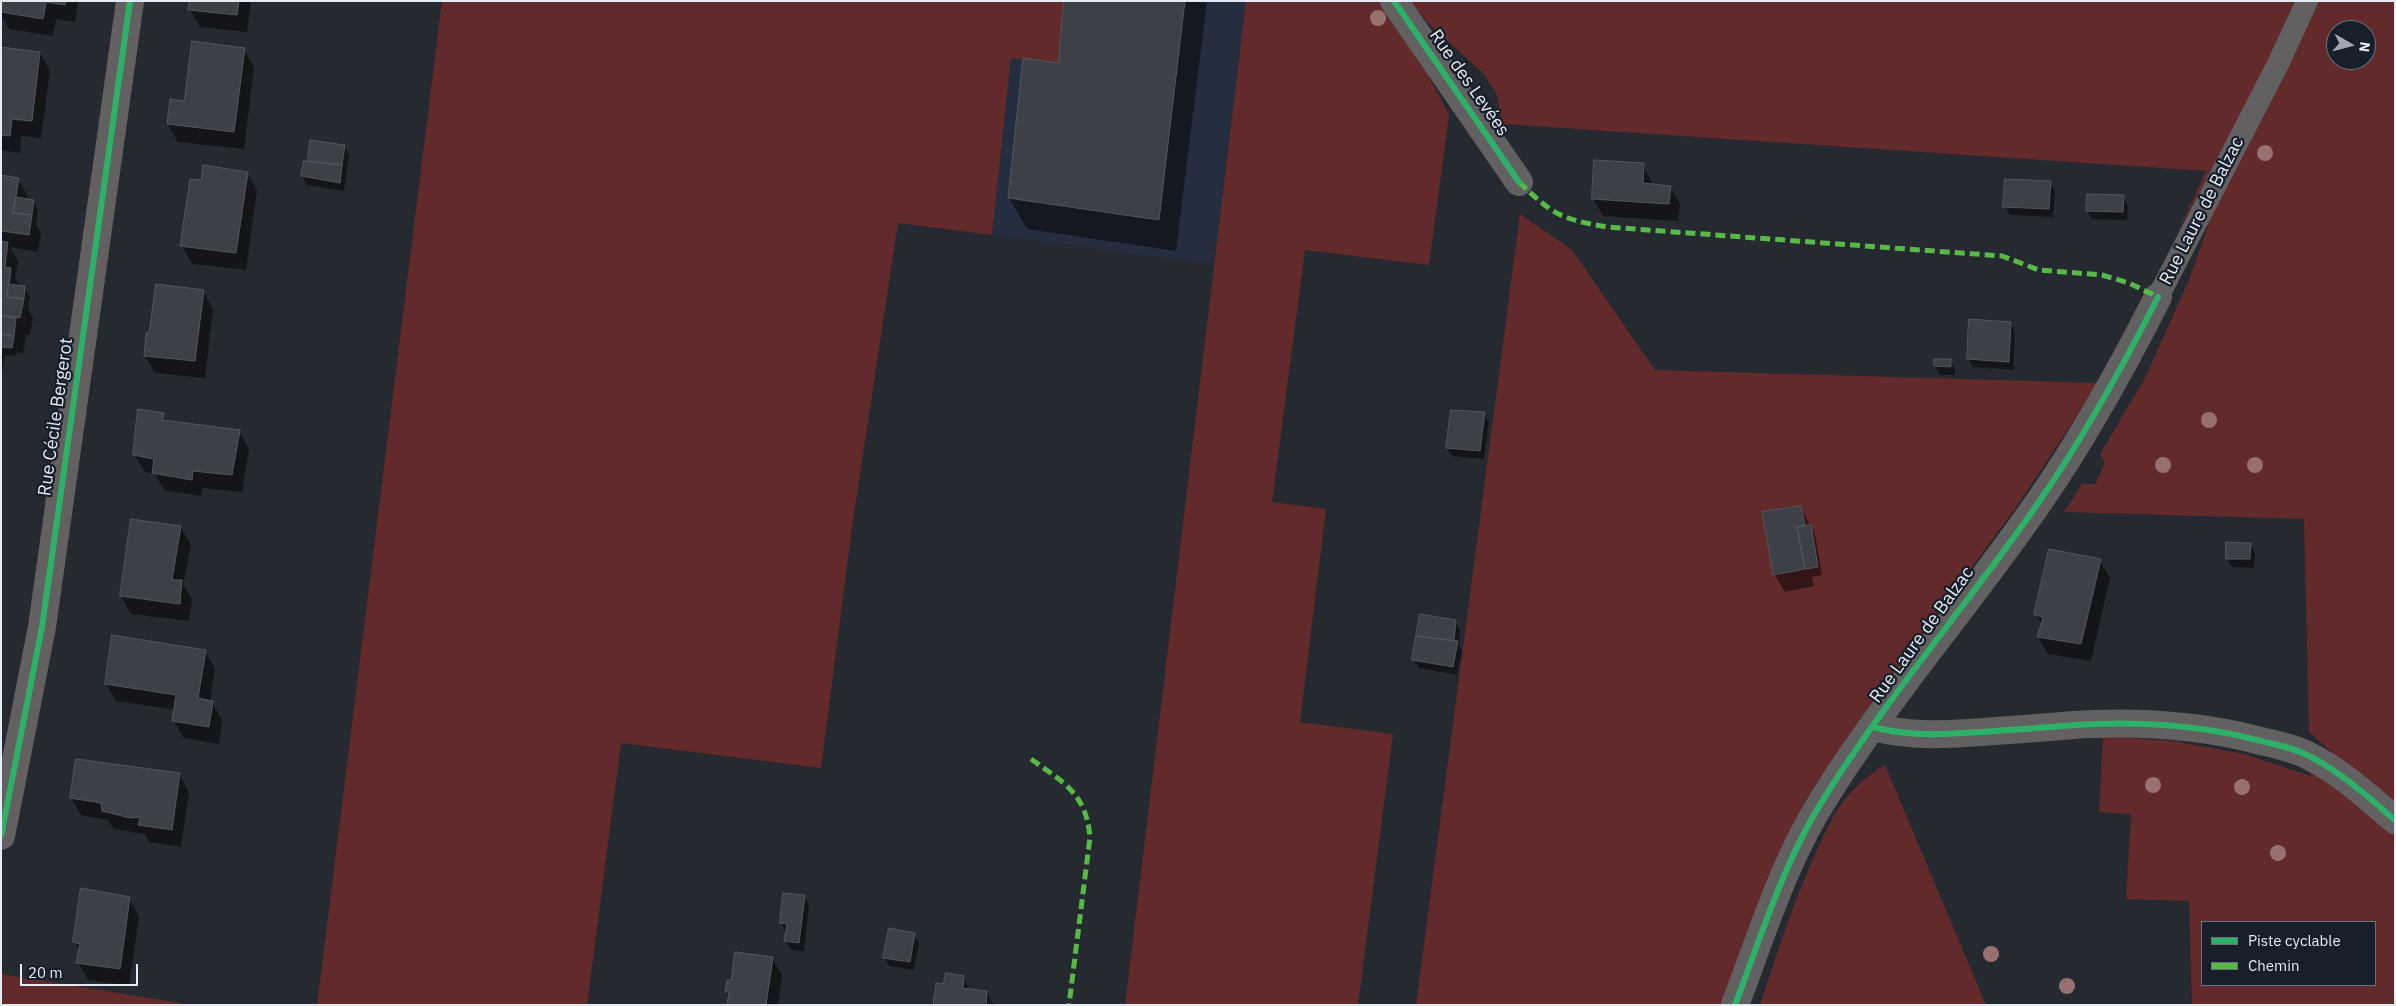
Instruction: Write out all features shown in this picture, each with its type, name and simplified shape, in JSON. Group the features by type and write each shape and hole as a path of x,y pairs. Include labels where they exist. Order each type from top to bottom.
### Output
{"street":[{"name":"Rue Cécile Bergerot","path":"1,836 42,627 130,1"},
{"name":"Rue des Levées","path":"1394,1 1519,182"},
{"name":"Rue Laure de Balzac","path":"1735,1005 1790,862 1806,828 1826,794 2034,509 2090,425 2128,358 2158,296"},
{"path":"1874,727 1894,733 1917,733 2006,730 2091,724 2155,724 2228,732 2274,744 2309,756 2341,774 2395,820"}],"lane":[{"name":"Rue Laure de Balzac","path":"2158,296 2278,64 2307,1"}],"shaded area":[{"path":"442,1 1064,1 1058,63 1011,58 992,235 898,223 852,527 821,768 621,743 587,1005 317,1005"},
{"path":"1064,1 1246,1 1214,264 992,235 1011,57 1058,62"},
{"path":"1246,1 1389,1 1449,115 1429,265 1305,250 1272,502 1326,509 1300,722 1393,734 1358,1005 1125,1005"},
{"path":"1409,1 2294,1 2262,76 2175,237 2206,171 1502,124 1497,95 1484,74 1429,24"},
{"path":"2311,1 2395,1 2395,808 2309,732 2304,519 2064,512 2082,484 2095,484 2105,463 2100,454 2145,378 2189,280 2223,184"},
{"path":"1520,214 1572,250 1655,370 2099,383 2014,510 1862,716 1803,804 1723,1005 1416,1005"},
{"path":"2103,736 2174,741 2244,754 2311,776 2311,763 2395,827 2395,1005 2192,1005 2189,901 2126,899 2131,814 2099,812"},
{"path":"1885,765 1986,1005 1760,1005 1793,907 1831,820 1838,808 1856,787"},
{"path":"1,974 193,1005 1,1005"}],"building":[{"path":"1,1 66,1 65,5 46,2 43,19 1,12"},
{"path":"190,1 239,1 237,15 188,10"},
{"path":"1064,1 1185,1 1159,220 1008,198 1023,58 1058,63"},
{"path":"192,41 245,48 234,132 167,124 170,99 184,101"},
{"path":"1,47 40,52 32,121 12,119 10,136 1,135"},
{"path":"310,140 345,145 342,165 308,161"},
{"path":"1594,160 1644,163 1643,183 1671,186 1669,204 1592,199"},
{"path":"304,161 342,165 340,183 301,176"},
{"path":"203,165 248,172 236,253 180,246 190,179 201,180"},
{"path":"1,175 19,178 13,213 32,215 29,235 1,231"},
{"path":"2005,179 2051,181 2049,209 2003,207"},
{"path":"2087,194 2124,195 2123,212 2086,211"},
{"path":"16,197 34,200 32,215 13,213"},
{"path":"1,241 8,242 5,267 11,268 7,297 24,299 20,318 1,315"},
{"path":"9,284 25,286 24,299 7,297"},
{"path":"156,284 204,290 195,361 144,356 146,333 149,332"},
{"path":"1,315 16,318 14,336 1,334"},
{"path":"1969,319 2011,322 2009,362 1967,359"},
{"path":"1,334 14,336 12,348 1,347"},
{"path":"1934,359 1951,359 1951,367 1934,366"},
{"path":"138,409 164,413 163,420 240,430 232,475 193,471 192,480 152,473 154,459 133,455"},
{"path":"1451,410 1485,412 1480,451 1446,448"},
{"path":"1801,506 1805,526 1797,527 1805,569 1773,575 1762,512"},
{"path":"131,519 181,526 172,580 182,580 180,604 120,596"},
{"path":"1811,525 1818,567 1805,569 1797,527"},
{"path":"2226,542 2251,543 2250,559 2226,559"},
{"path":"2049,549 2101,559 2081,644 2037,637 2043,617 2034,615"},
{"path":"1420,614 1456,620 1454,641 1416,636"},
{"path":"112,635 206,650 198,698 213,701 209,727 172,721 176,695 105,684"},
{"path":"1416,636 1458,641 1453,667 1412,660"},
{"path":"76,759 180,773 172,830 138,825 140,817 130,818 102,811 101,803 70,798"},
{"path":"81,888 130,897 120,969 76,963 80,944 73,942"},
{"path":"783,893 805,895 799,943 784,941 787,924 780,923"},
{"path":"889,928 915,933 910,962 883,958"},
{"path":"735,952 773,957 766,1005 727,1005 729,992 725,992 727,980 731,980"},
{"path":"946,973 964,976 963,988 987,991 986,1005 933,1005 936,983 943,984"}],"marked path":[{"path":"1519,182 1541,202 1558,214 1607,227 2002,256 2039,270 2102,275 2129,283 2158,297"},
{"path":"1031,759 1071,790 1084,810 1088,822 1090,837 1069,1005"}],"cycle path":[{"path":"1,836 42,627 130,1"},
{"path":"1394,1 1519,182"},
{"path":"1735,1005 1786,870 1811,819 1850,758 2052,483 2100,405 2158,297"},
{"path":"1873,727 1890,731 1924,734 1958,734 2113,724 2175,726 2216,731 2277,745 2305,754 2344,778 2395,820"}]}
